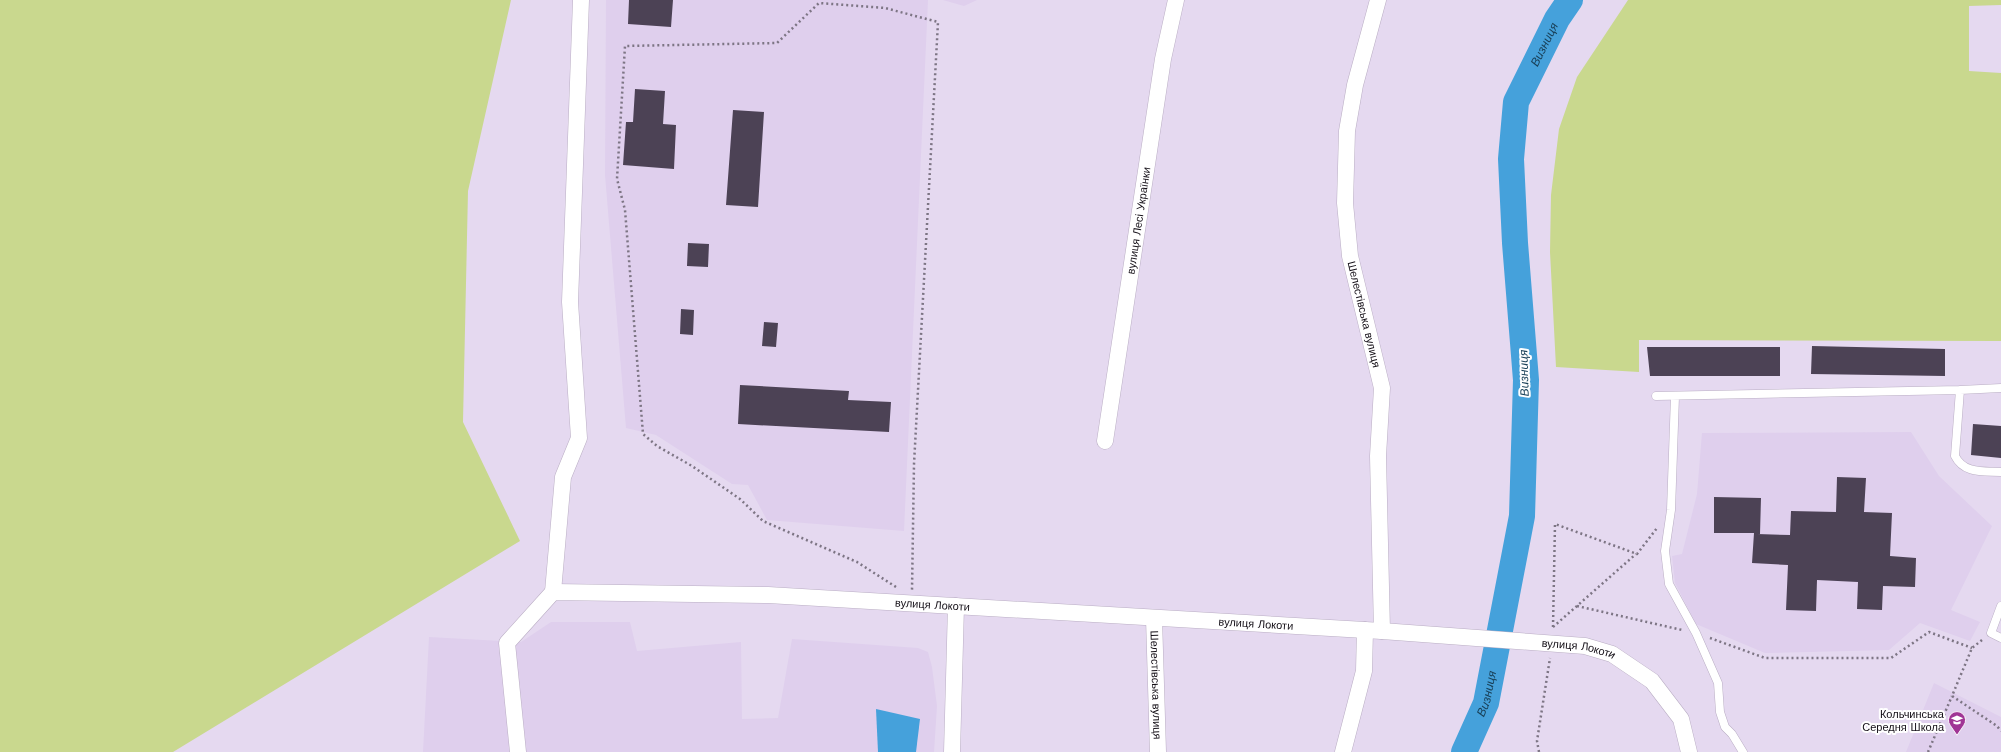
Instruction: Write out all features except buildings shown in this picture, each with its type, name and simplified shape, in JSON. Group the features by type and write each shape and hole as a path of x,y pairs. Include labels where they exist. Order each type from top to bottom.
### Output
{"street":[{"path":"518,752 508,643 553,592 563,477 579,438 570,302 581,0"},
{"name":"вулиця Лесі Українки","path":"1104,441 1163,59 1176,0"},
{"name":"Шелестівська вулиця","path":"1378,0 1355,86 1347,131 1345,203 1350,256 1382,388 1378,456 1382,631"},
{"name":"вулиця Локоти","path":"553,592 768,595 911,600 956,606 1445,635 1585,646 1612,654 1652,681 1681,719 1689,752"},
{"path":"952,752 956,606"},
{"name":"Шелестівська вулиця","path":"1154,618 1158,752"},
{"path":"1343,752 1364,672 1365,630"}],"lane":[{"path":"1656,396 2001,388"},
{"path":"1960,390 1955,456 1960,464 1973,470 2001,472"},
{"path":"1674,396 1671,510 1666,551 1669,584 1696,633 1718,683 1720,712 1725,727 1732,734 1743,752"},
{"path":"2001,606 1991,633 2001,638"}],"path":[{"path":"819,3 885,8 938,22 914,464 911,600 857,562 763,521 740,499 692,466 657,446 643,434 624,210 617,179 625,46 777,43 819,3"},
{"path":"1553,627 1637,554 1671,510"},
{"path":"1539,752 1537,741 1548,643 1553,627 1555,524 1637,554"},
{"path":"1577,606 1696,633 1765,658 1891,658 1929,632 1972,648"},
{"path":"1928,752 1972,648 1991,633"},
{"path":"1952,696 1997,726 2001,731"}],"shaded area":[{"path":"606,0 928,0 904,531 767,520 748,485 732,484 656,435 626,428 605,175"},
{"path":"943,0 977,0 964,6"},
{"path":"1911,432 1939,476 1992,526 1951,610 1980,622 1970,641 1920,623 1889,650 1765,653 1696,624 1675,583 1672,556 1682,554 1697,494 1702,433"},
{"path":"551,622 630,622 637,651 741,642 742,719 778,718 792,639 918,648 928,652 932,667 937,706 934,752 423,752 429,637 521,642"},
{"name":"Кольчинська Середня Школа","path":"1934,683 2001,717 2001,752 1906,752"}],"green space":[{"path":"0,0 511,0 468,191 463,422 520,541 173,752 0,752"},
{"path":"1628,0 2001,0 2001,5 1969,6 1969,71 2001,73 2001,341 1639,340 1639,372 1556,367 1550,252 1551,195 1559,129 1577,77"}],"water":[{"path":"876,709 920,719 916,752 878,752"}],"waterway":[{"name":"Визниця","path":"1464,752 1486,703 1522,516 1526,380 1515,243 1511,159 1516,102 1557,19 1570,0"}],"place":[{"name":"Кольчинська Середня Школа","path":"1957,735"}]}
